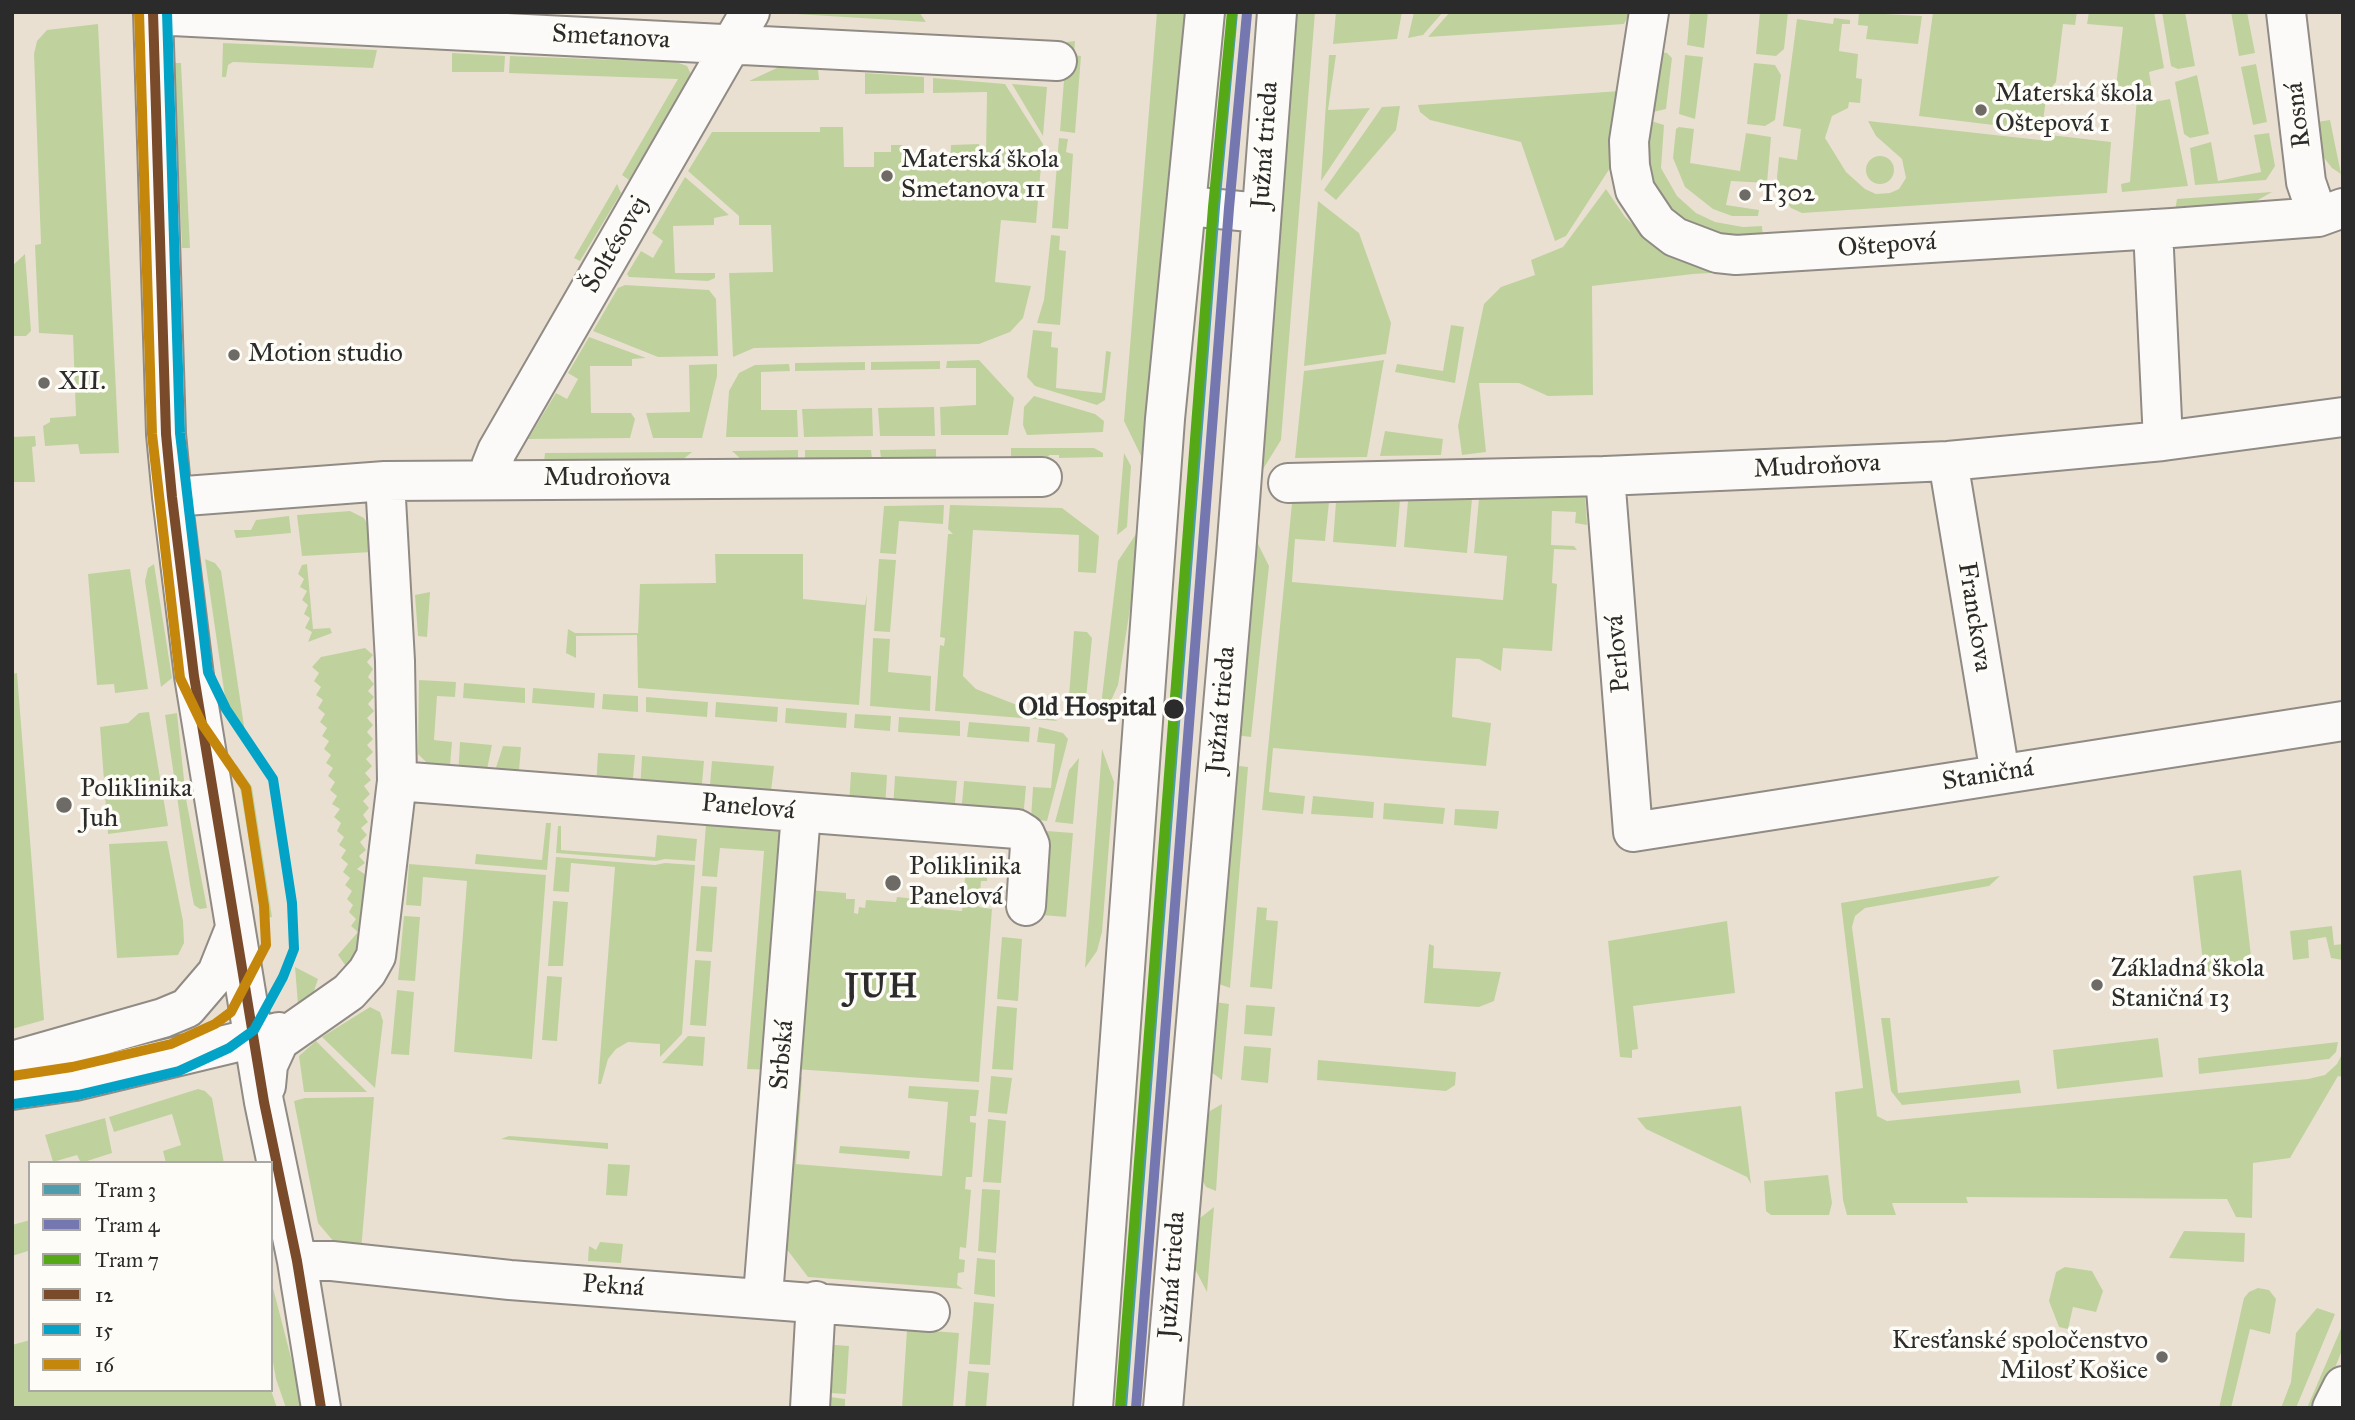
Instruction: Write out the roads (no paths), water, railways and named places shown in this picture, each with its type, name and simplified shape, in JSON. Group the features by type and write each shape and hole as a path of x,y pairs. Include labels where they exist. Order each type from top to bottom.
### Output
{"street":[{"path":"1093,1408 1165,419 1205,12"},
{"name":"Južná trieda","path":"1163,1408 1196,997 1236,554 1277,12"},
{"name":"Oštepová","path":"1649,12 1629,141 1635,190 1657,223 1675,237 1698,247 1736,256 2335,216"},
{"name":"Rosná","path":"2286,12 2306,182 2335,216"},
{"path":"153,13 166,434 194,676 235,928 235,1033 264,1102 297,1261 321,1408"},
{"name":"Smetanova","path":"153,13 741,28 1057,61"},
{"name":"Šoltésovej","path":"491,480 491,466 496,451 741,28"},
{"path":"1186,206 1261,213"},
{"path":"2153,229 2163,441"},
{"name":"Mudroňova","path":"1288,483 1605,477 1948,461 2163,441 2343,416"},
{"name":"Franckova","path":"1948,461 1996,775"},
{"name":"Mudroňova","path":"172,497 385,481 1042,477"},
{"name":"Perlová","path":"1605,477 1633,832"},
{"path":"264,1102 267,1072 275,1046 298,1026 349,992 372,965 382,920 397,781 395,661 385,481"},
{"name":"Staničná","path":"1633,832 2343,721"},
{"name":"Panelová","path":"397,781 1017,829 1025,834 1030,845 1026,906"},
{"name":"Srbská","path":"763,1296 802,813"},
{"path":"12,1061 163,1018 187,1008 203,992 223,963 235,928"},
{"path":"163,1018 191,1027 235,1033"},
{"path":"12,1090 75,1082 176,1057 235,1033 256,1020 266,1026 298,1026"},
{"path":"176,1057 211,1060 227,1066 251,1083 264,1102"},
{"name":"Pekná","path":"297,1261 332,1261 510,1280 763,1296 930,1311"},
{"path":"810,1408 816,1301"},
{"path":"2333,1408 2343,1386"}],"tram line":[{"name":"7","path":"1120,1407 1213,207 1232,12"},
{"name":"3","path":"1122,1408 1215,207 1233,12"},
{"name":"4","path":"1136,1408 1229,208 1247,13"}],"place":[{"name":"Materská škola Oštepová 1","path":"1981,110"},
{"name":"Materská škola Smetanova 11","path":"887,176"},
{"name":"T302","path":"1745,195"},
{"name":"Motion studio","path":"234,355"},
{"name":"XII.","path":"44,383"},
{"name":"Old Hospital","path":"1174,709"},
{"name":"Poliklinika Juh","path":"64,805"},
{"name":"Poliklinika Panelová","path":"893,883"},
{"name":"Základná škola Staničná 13","path":"2097,985"},
{"name":"Kresťanské spoločenstvo Milosť Košice","path":"2162,1357"}],"district":[{"name":"JUH","path":"882,989"}]}
